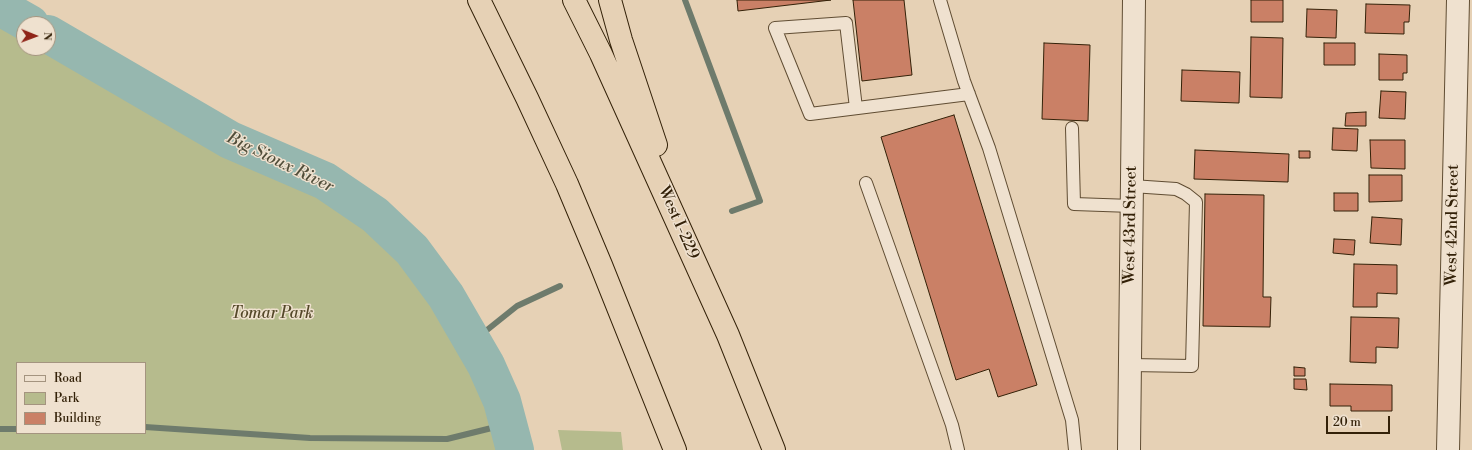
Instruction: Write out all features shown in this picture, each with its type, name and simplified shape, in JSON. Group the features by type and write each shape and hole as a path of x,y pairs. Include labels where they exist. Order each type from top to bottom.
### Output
{"highway":[{"path":"473,0 527,98"},
{"path":"479,0 567,184 675,450"},
{"name":"West I-229","path":"574,0 601,54 728,335 774,450"},
{"path":"610,0 621,40 646,117 728,335"}],"street":[{"name":"West 43rd Street","path":"1129,450 1134,0"},
{"name":"West 42nd Street","path":"1448,450 1458,0"}],"lane":[{"path":"940,0 969,94 989,148 1070,412 1075,450"},
{"path":"856,108 846,23 775,28 810,114 969,94"},
{"path":"1072,128 1074,204 1176,189 1186,194 1196,202 1192,366 1130,365"},
{"path":"866,183 952,425 958,450"}],"green space":[{"name":"Tomar Park","path":"0,7 16,16 16,56 56,56 56,39 230,140 281,162 375,215 446,296 486,365 515,450 0,450"},
{"path":"558,430 621,432 623,450 562,450"}],"building":[{"path":"737,0 831,0 738,11"},
{"path":"853,0 904,0 912,75 862,81"},
{"path":"1251,0 1283,0 1283,22 1251,22"},
{"path":"1366,4 1410,5 1409,22 1404,22 1404,34 1365,33"},
{"path":"1307,9 1337,10 1336,38 1306,37"},
{"path":"1251,37 1283,38 1282,98 1250,97"},
{"path":"1044,43 1090,45 1088,121 1042,119"},
{"path":"1324,43 1355,43 1355,65 1324,65"},
{"path":"1379,54 1407,55 1407,73 1403,73 1403,80 1379,80"},
{"path":"1182,70 1240,72 1239,103 1181,101"},
{"path":"1381,91 1406,92 1405,119 1379,118"},
{"path":"1366,112 1366,126 1345,126 1346,113"},
{"path":"954,115 1037,385 998,397 989,369 956,380 881,137"},
{"path":"1333,128 1358,129 1357,151 1332,150"},
{"path":"1370,140 1405,140 1405,169 1371,168"},
{"path":"1195,150 1289,154 1288,182 1194,179"},
{"path":"1299,151 1310,151 1310,158 1299,158"},
{"path":"1369,175 1402,175 1402,201 1369,202"},
{"path":"1334,193 1358,193 1358,211 1334,211"},
{"path":"1205,194 1264,195 1263,297 1271,297 1270,327 1203,326"},
{"path":"1372,217 1402,219 1401,245 1370,243"},
{"path":"1334,239 1355,240 1354,255 1333,253"},
{"path":"1354,264 1397,265 1397,294 1377,293 1377,307 1353,307"},
{"path":"1351,317 1399,318 1398,348 1376,347 1376,363 1350,362"},
{"path":"1294,367 1305,368 1305,376 1294,376"},
{"path":"1294,379 1306,379 1307,390 1294,389"},
{"path":"1330,384 1392,385 1392,411 1351,411 1351,406 1330,406"}],"waterway":[{"path":"685,0 760,201 732,211"},
{"name":"Big Sioux River","path":"0,7 16,16"},
{"name":"Big Sioux River","path":"56,39 230,140 325,181 375,215 412,250 446,296 486,365 502,401 515,450"},
{"path":"472,342 517,306 560,286"},
{"path":"146,427 310,438 447,439 508,424"},
{"path":"0,429 16,429"}]}
